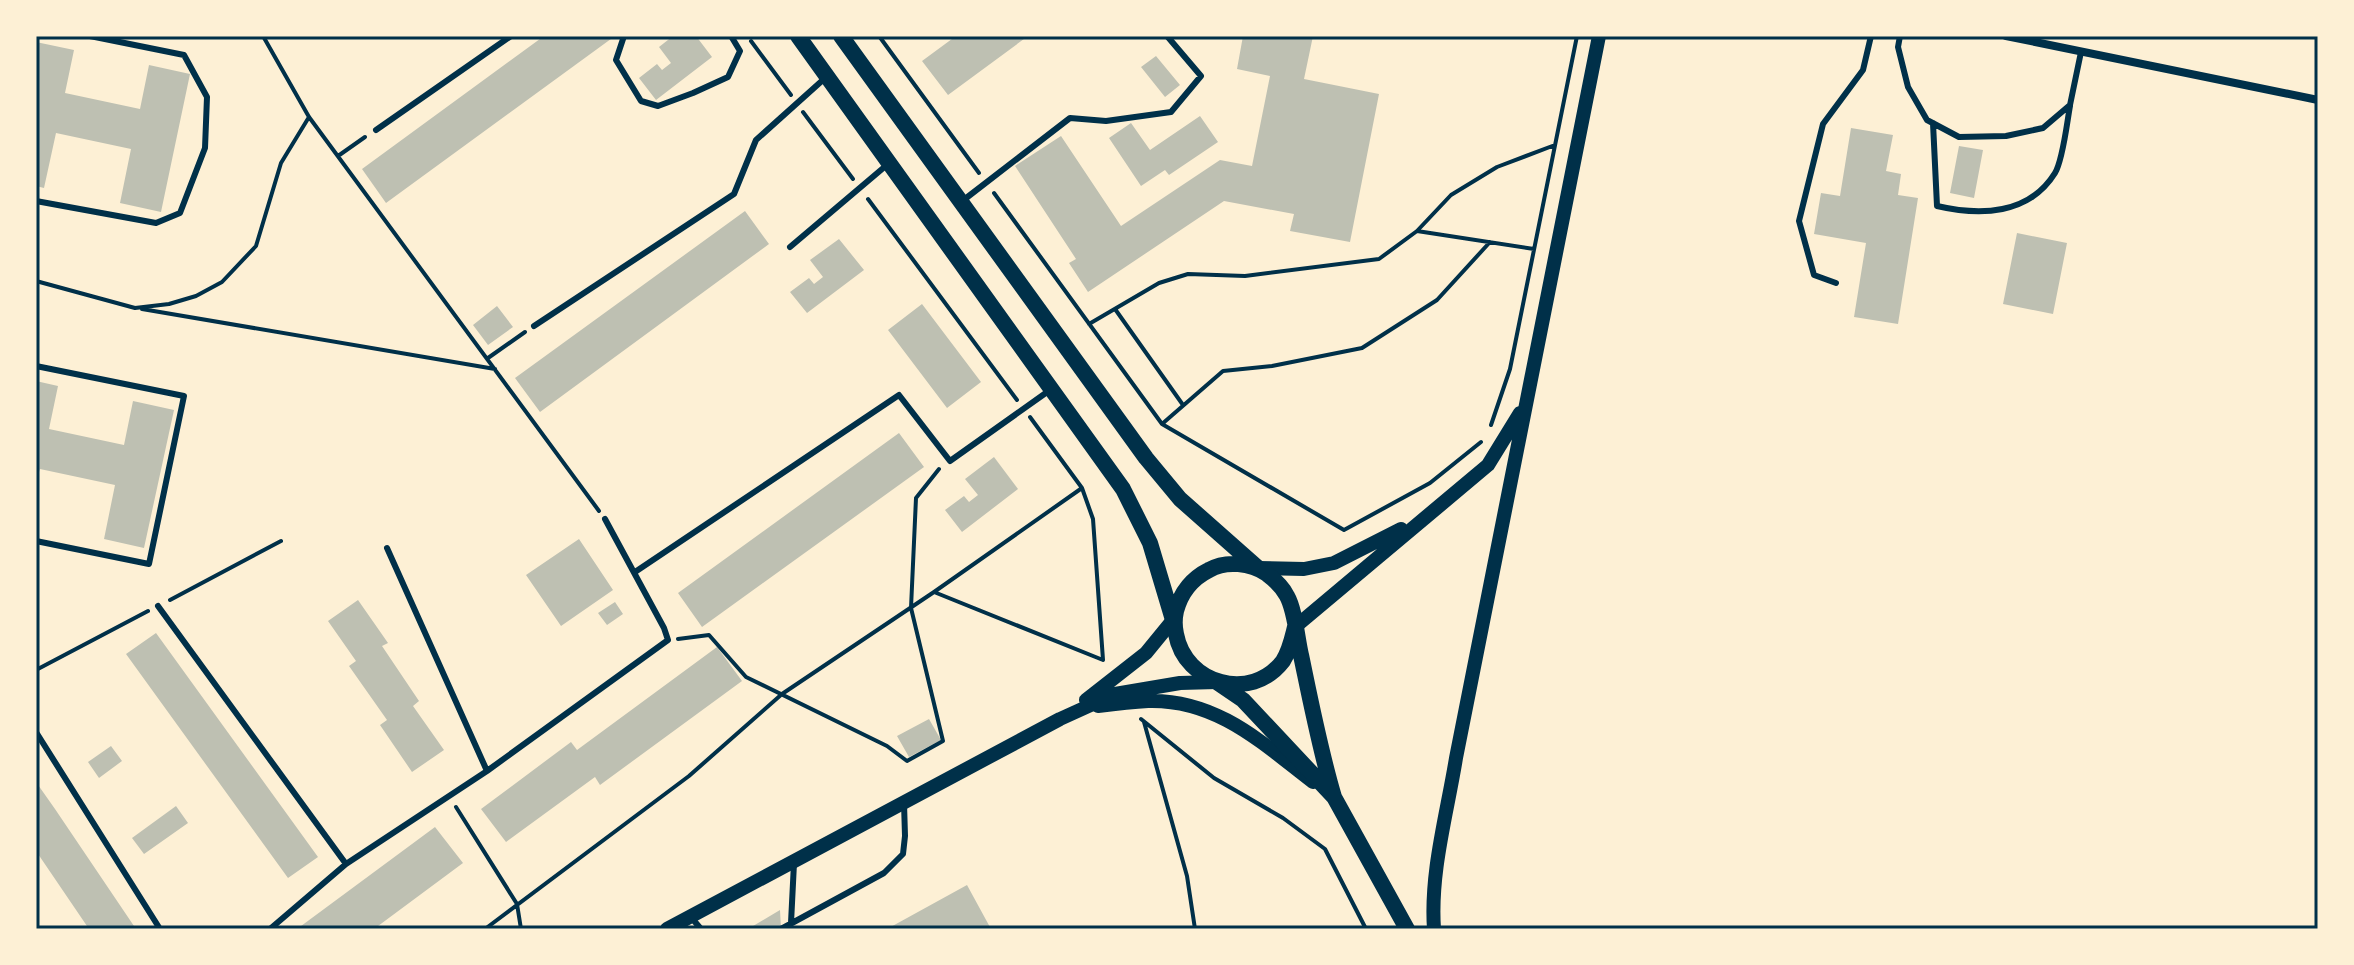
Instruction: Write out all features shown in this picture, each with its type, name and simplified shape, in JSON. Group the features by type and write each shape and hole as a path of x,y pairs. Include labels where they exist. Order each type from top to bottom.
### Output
{"main road":[{"path":"798,36 1123,489 1150,543 1179,650 1194,670 1243,700 1334,797"},
{"path":"841,36 1146,458 1180,499 1278,582 1289,598 1320,751 1334,797 1407,929"},
{"path":"1173,620 1180,596 1194,579 1212,567 1235,564 1258,568"},
{"path":"1217,682 1242,684 1264,677 1282,662 1291,645 1295,627"}],"street":[{"path":"1434,929 1444,827 1599,36"},
{"path":"2006,36 2318,100"},
{"path":"1295,627 1488,465 1525,406"},
{"path":"1258,568 1304,569 1334,563 1427,515"},
{"path":"1060,719 1146,653 1173,620"},
{"path":"667,929 1060,719 1115,694 1180,683 1217,682"},
{"path":"1060,719 1091,707 1150,701 1182,704 1239,726 1334,797"}],"lane":[{"path":"36,201 156,223 180,213 205,148 207,97 184,55 90,36"},
{"path":"376,130 511,36"},
{"path":"624,36 616,60 641,101 658,106 728,77 740,51 731,36"},
{"path":"961,202 1070,118 1106,121 1171,112 1201,76 1167,36"},
{"path":"1836,283 1814,275 1799,221 1823,124 1863,70 1871,36"},
{"path":"1900,36 1898,47 1908,87 1927,120 1959,137 2006,136 2043,128 2070,105"},
{"path":"1933,123 1937,206 1966,212 1993,212 2017,205 2042,189 2057,171 2081,52"},
{"path":"534,326 734,194 756,140 827,76"},
{"path":"790,247 889,163"},
{"path":"36,366 184,396 149,564 36,541"},
{"path":"635,572 899,395 950,461 1051,389"},
{"path":"270,929 346,864 487,771 668,640 605,519"},
{"path":"387,548 487,771"},
{"path":"158,606 346,864"},
{"path":"36,732 160,929"},
{"path":"781,929 884,873 903,854 904,803"},
{"path":"791,923 794,861"},
{"path":"690,916 701,929"}],"path":[{"path":"263,36 309,117 605,519"},
{"path":"747,36 1082,488 1093,519 1103,660 934,592"},
{"path":"879,36 1162,424 1344,530 1430,483 1487,437 1510,369 1577,36"},
{"path":"135,308 169,304 196,296 222,282 256,246 281,163 309,117"},
{"path":"338,156 376,130"},
{"path":"1089,324 1159,283 1188,274 1245,276 1379,259 1417,231 1451,195 1497,167 1555,145"},
{"path":"1417,231 1534,249"},
{"path":"1162,424 1223,371 1272,366 1362,348 1437,300 1490,242"},
{"path":"36,281 135,308 495,369"},
{"path":"1115,308 1183,405"},
{"path":"488,358 534,326"},
{"path":"668,640 709,635 746,677 887,746 907,761 943,741 911,608 916,498 935,472 950,461"},
{"path":"485,929 689,776 782,694 1082,488"},
{"path":"1134,711 1214,778 1283,818 1325,849 1366,929"},
{"path":"1144,722 1187,876 1195,929"},
{"path":"448,795 517,904 521,929"}],"building":[{"path":"544,36 615,36 386,203 362,169"},
{"path":"673,36 696,36 712,57 656,100 639,78 657,64 662,70 671,63 659,47"},
{"path":"956,36 1028,36 948,95 922,61"},
{"path":"1243,36 1313,36 1304,79 1379,94 1350,242 1290,231 1294,214 1224,201 1088,292 1069,263 1076,259 1015,166 1061,136 1121,226 1220,160 1252,166 1270,76 1237,69"},
{"path":"36,42 74,50 65,93 140,109 149,65 190,74 161,212 120,203 131,149 56,133 44,188 36,186"},
{"path":"1156,56 1180,85 1165,97 1141,67"},
{"path":"1200,116 1218,142 1169,175 1165,170 1141,186 1109,138 1131,123 1150,150"},
{"path":"1851,128 1893,135 1886,171 1901,174 1898,195 1918,198 1898,324 1854,317 1866,243 1814,234 1821,193 1840,196"},
{"path":"1959,146 1983,150 1974,198 1950,193"},
{"path":"745,211 769,244 540,412 515,378"},
{"path":"2017,233 2067,243 2053,314 2003,304"},
{"path":"839,239 864,270 807,313 790,292 809,278 814,284 823,277 810,260"},
{"path":"922,304 981,382 947,408 888,330"},
{"path":"497,306 513,327 488,345 473,325"},
{"path":"36,381 58,386 49,429 124,445 133,401 174,410 144,548 104,539 115,485 40,469 36,481"},
{"path":"899,433 924,467 702,627 678,593"},
{"path":"994,457 1018,489 962,532 945,510 964,496 969,502 978,495 965,479"},
{"path":"579,539 613,590 561,626 526,575"},
{"path":"358,600 388,643 382,646 419,701 413,706 444,750 412,772 380,725 387,720 349,666 356,661 328,621"},
{"path":"615,602 623,614 607,625 598,613"},
{"path":"156,633 318,857 288,878 126,654"},
{"path":"717,647 742,681 600,785 595,777 506,842 481,809 571,742 577,750"},
{"path":"929,719 941,740 909,757 897,736"},
{"path":"111,746 122,761 99,778 88,762"},
{"path":"36,782 136,929 89,929 36,851"},
{"path":"176,806 188,823 144,854 132,838"},
{"path":"435,827 463,863 374,929 297,929"},
{"path":"967,885 991,929 887,929"},
{"path":"780,910 781,929 748,929"}]}
